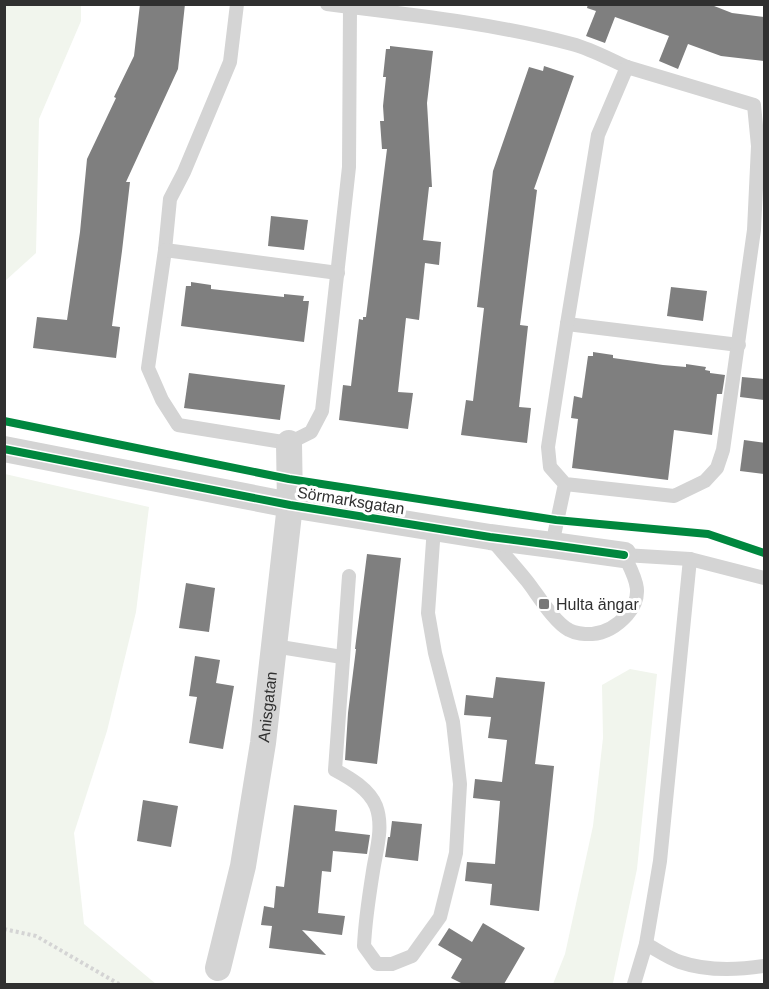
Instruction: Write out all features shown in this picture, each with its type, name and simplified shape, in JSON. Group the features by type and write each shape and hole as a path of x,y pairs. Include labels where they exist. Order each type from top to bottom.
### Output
{"street":[{"name":"Anisgatan","path":"218,968 243,867 263,743 290,504 289,443"},
{"name":"Sörmarksgatan","path":"4,449 290,504 490,537 624,555"}],"lane":[{"path":"237,4 230,62 170,199 148,368 162,400 178,425 289,443 311,432 322,411 349,167 350,7"},
{"path":"327,4 499,28 574,45 627,67 754,105 758,146 754,230 723,450 717,468 705,481 674,496 565,484 550,467 548,447 598,135 627,67"},
{"path":"165,250 338,273"},
{"path":"567,324 738,345"},
{"path":"552,544 565,484"},
{"path":"349,576 335,770 347,776 369,794 376,808 379,831 365,922 364,946 377,964 392,964 412,956 440,917 456,853 460,784 453,723 435,653 428,613 434,527"},
{"path":"490,537 561,623 569,630 582,634 595,634 609,630 621,622 630,611 638,595 636,580 624,555 690,559 765,578"},
{"path":"634,984 646,944 660,861 690,559"},
{"path":"274,646 342,657"},
{"path":"646,944 679,962 709,968 765,966"}],"path":[{"path":"4,929 36,936 119,984"}],"shaded area":[{"path":"5,4 81,5 81,21 39,119 36,253 5,281"},
{"path":"5,474 149,507 136,612 107,731 74,833 84,924 156,984 5,984"},
{"path":"630,669 657,674 637,869 613,983 553,984 565,954 593,826 603,738 602,685"}],"building":[{"path":"140,4 185,4 178,69 126,182 130,182 112,326 120,327 116,358 33,348 37,317 67,320 80,232 87,159 134,56"},
{"path":"588,4 709,4 732,13 765,17 765,61 721,56 688,44 678,69 659,61 669,36 615,17 605,43 586,36 596,11 587,8"},
{"path":"390,46 433,51 427,103 432,187 429,187 423,240 441,242 439,265 425,263 419,320 406,318 398,392 413,393 408,429 339,420 343,385 351,386 359,319 363,320 363,317 366,317 387,149 382,149 380,121 384,121 386,77 383,77 386,49 390,49"},
{"path":"544,66 574,76 534,189 537,190 520,325 528,326 519,407 531,408 527,443 461,435 466,400 473,401 484,308 477,307 493,171 529,67 543,71"},
{"path":"271,216 308,220 304,250 268,246"},
{"path":"191,282 211,285 211,289 284,297 284,294 304,296 303,301 309,301 304,342 181,326 186,286 191,286"},
{"path":"671,287 707,291 703,321 667,316"},
{"path":"593,352 613,355 613,358 663,365 686,367 686,364 706,367 705,370 710,373 725,375 722,394 717,394 712,435 674,430 668,480 572,468 578,419 571,418 574,396 582,398 588,356 593,356"},
{"path":"189,373 285,385 280,420 184,408"},
{"path":"742,377 765,379 765,400 740,397"},
{"path":"744,440 765,443 765,474 740,471"},
{"path":"367,554 401,558 377,764 345,760 348,713"},
{"path":"186,583 215,588 209,632 179,628"},
{"path":"195,656 220,660 216,683 234,686 223,749 189,743 197,697 189,696"},
{"path":"496,677 545,682 535,764 554,766 539,911 490,905 492,884 465,881 467,862 495,864 500,801 473,798 475,779 502,782 507,740 488,738 491,717 464,715 466,695 493,698"},
{"path":"143,800 178,806 171,847 137,841"},
{"path":"294,805 337,810 335,831 370,835 367,854 333,851 331,872 322,871 318,913 345,916 342,935 302,930 326,955 269,948 272,926 261,925 264,906 274,908 276,886 284,887"},
{"path":"392,821 422,824 418,861 385,857"},
{"path":"483,923 525,948 504,984 463,984 451,978 462,959 438,945 449,928 472,942"}],"cycle path":[{"path":"4,421 289,479 556,520 708,534 764,553"},
{"path":"4,449 290,505 490,537 624,555"}],"place":[{"name":"Hulta ängar","path":"544,604"}]}
